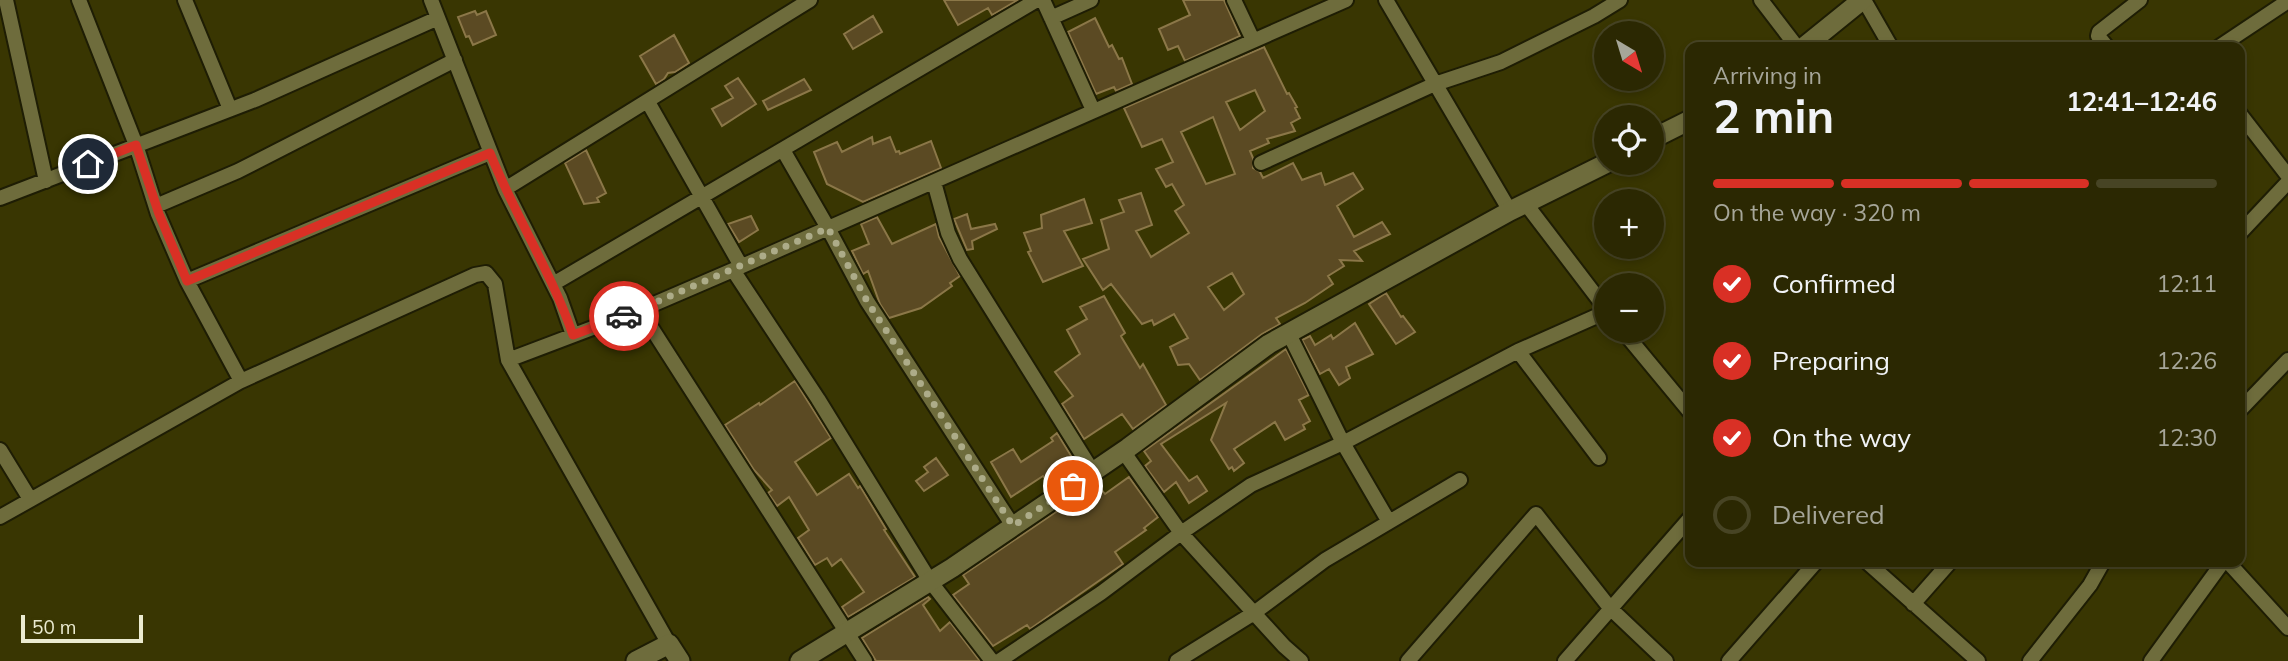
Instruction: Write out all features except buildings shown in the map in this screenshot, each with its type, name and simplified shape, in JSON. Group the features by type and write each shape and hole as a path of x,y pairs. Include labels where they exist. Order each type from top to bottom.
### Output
{"street":[{"path":"6,0 46,181"},
{"path":"79,0 187,281 241,381"},
{"path":"185,0 230,109"},
{"path":"431,0 505,189 553,284 573,335"},
{"path":"505,189 810,0"},
{"path":"553,284 1037,0"},
{"path":"1042,0 1093,110"},
{"path":"1051,18 1091,0"},
{"path":"1234,0 1253,40"},
{"path":"508,360 640,310 1346,0"},
{"path":"1386,0 1436,84 1518,207 1594,297"},
{"path":"1261,163 1436,84 1501,62 1594,16 1620,0"},
{"path":"1761,0 1793,42"},
{"path":"1810,42 1863,0 1888,42"},
{"path":"2103,42 2098,36 2099,32 2140,0"},
{"path":"2226,42 2288,1"},
{"path":"0,198 230,109 438,18"},
{"path":"156,206 238,171 455,61"},
{"path":"648,102 703,198 737,268 818,400 930,582 992,661"},
{"path":"2245,120 2288,176"},
{"path":"1664,133 1685,122"},
{"path":"783,149 867,301 1013,526"},
{"path":"187,281 490,153"},
{"path":"800,661 930,582 1093,472 1269,344 1518,207 1594,169"},
{"path":"934,182 948,233 960,259 1093,472"},
{"path":"2245,228 2288,182"},
{"path":"0,517 241,381 486,273 495,284 508,360 675,653 636,661"},
{"path":"640,310 865,661"},
{"path":"999,661 1137,568 1181,533 1251,485 1343,443 1518,351 1594,316"},
{"path":"1289,334 1343,443 1388,522"},
{"path":"1633,343 1685,406"},
{"path":"1518,351 1599,458"},
{"path":"2245,405 2288,360"},
{"path":"0,450 30,499"},
{"path":"1123,451 1181,533 1284,646 1301,661"},
{"path":"1177,661 1254,613 1325,560 1460,480"},
{"path":"1408,661 1536,514 1610,608 1666,661"},
{"path":"1565,661 1685,524"},
{"path":"1729,661 1811,567"},
{"path":"1872,567 1978,661"},
{"path":"1913,604 1946,567"},
{"path":"2030,661 2090,585 2100,567"},
{"path":"2151,661 2221,567"},
{"path":"2230,567 2288,628"}],"way so far":[{"path":"624,316 828,228 867,301 1013,526 1073,486"}],"route":[{"path":"88,164 136,145 159,214 187,281 490,153 505,189 560,298 573,335 624,316"}]}
